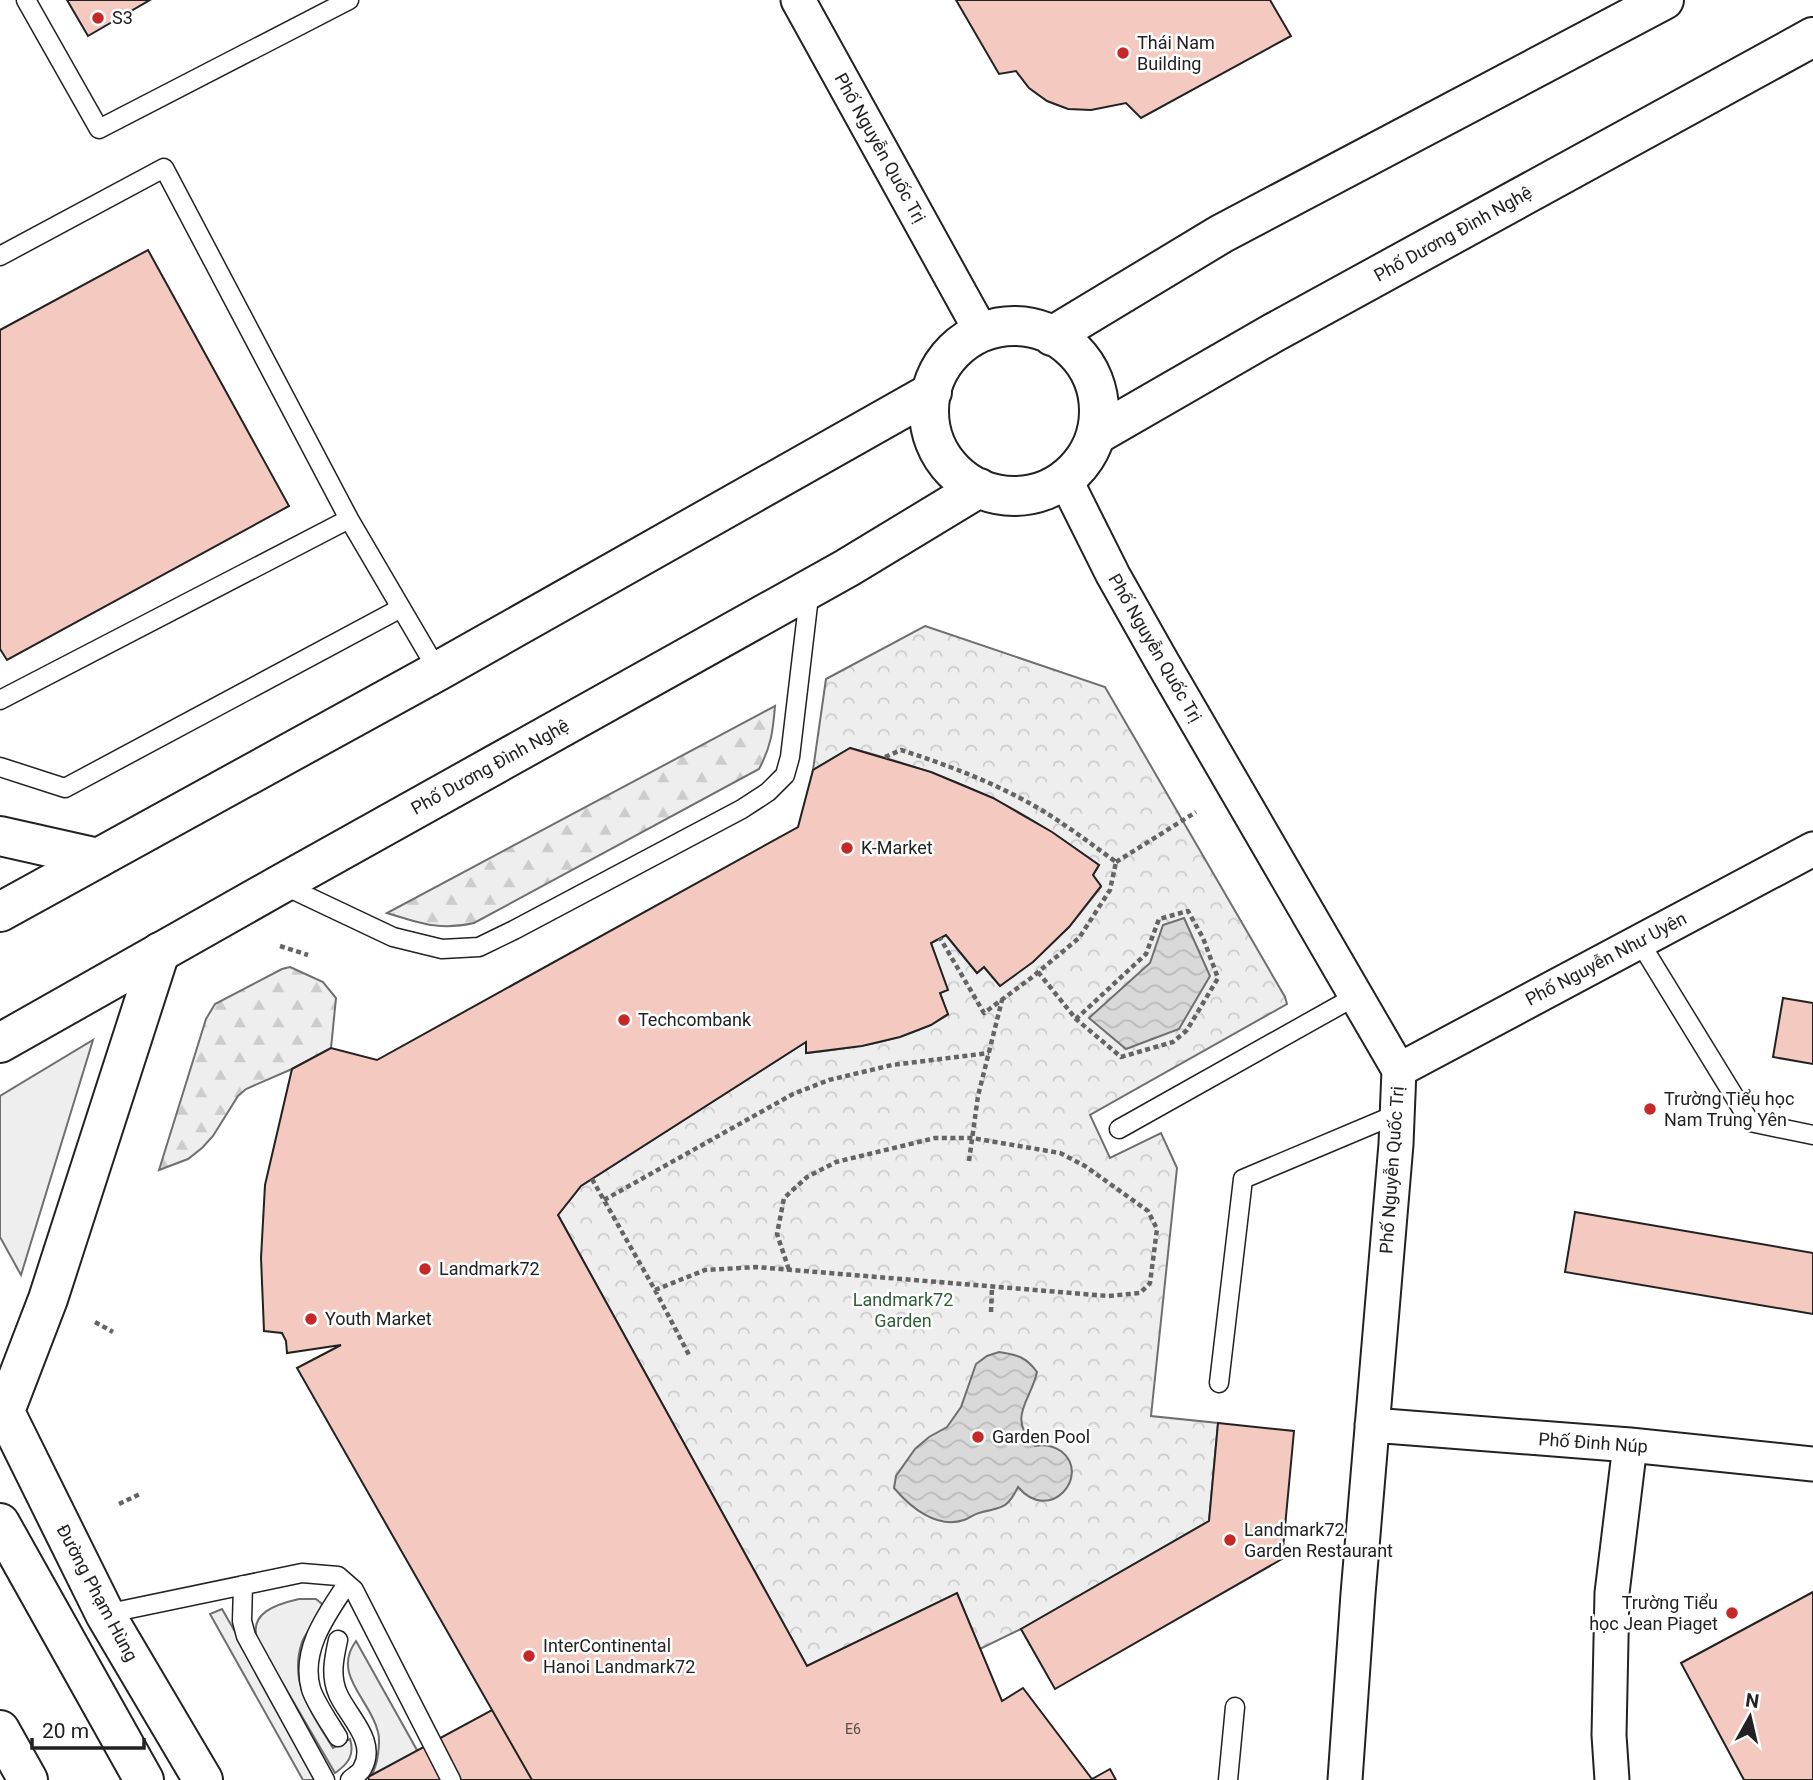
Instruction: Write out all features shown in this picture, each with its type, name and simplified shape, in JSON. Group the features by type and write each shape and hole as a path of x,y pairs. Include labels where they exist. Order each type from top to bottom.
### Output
{"main road":[{"path":"1052,336 1221,234 1664,0"},
{"name":"Phố Dương Đình Nghệ","path":"1096,435 1273,333 1813,37"},
{"path":"1002,327 1031,328 1052,336 1080,357 1094,381 1100,408 1096,435 1084,460 1065,480 1041,492 1014,497 986,492 962,479 943,458 932,434 929,405 936,377 952,353 975,335 1002,327"},
{"path":"0,912 438,671 932,392"},
{"name":"Phố Dương Đình Nghệ","path":"0,1043 847,568 979,488"},
{"path":"0,836 98,858"},
{"path":"2,1406 48,1299 160,952"},
{"name":"Đường Phạm Hùng","path":"2,1406 105,1614 203,1780"},
{"path":"0,1523 144,1780"},
{"path":"0,1730 28,1780"}],"street":[{"name":"Phố Nguyễn Quốc Trị","path":"798,0 982,333"},
{"name":"Phố Nguyễn Quốc Trị","path":"1065,480 1120,587 1399,1070 1345,1780"},
{"name":"Phố Nguyễn Như Uyên","path":"1399,1070 1813,849"},
{"name":"Phố Đinh Núp","path":"1372,1425 1630,1445 1813,1464"},
{"path":"1612,1780 1609,1701 1612,1593 1630,1445"}],"lane":[{"path":"26,0 99,129 349,0"},
{"path":"0,256 164,168 349,519 438,671"},
{"path":"0,700 349,519"},
{"path":"281,884 393,937 442,950 479,947 742,809 768,792 785,775 790,757 810,587"},
{"path":"0,767 65,788 401,608"},
{"path":"1639,941 1749,1122 1813,1135"},
{"path":"1119,1129 1356,996"},
{"path":"1219,1383 1242,1180 1397,1114"},
{"path":"105,1614 302,1573 338,1576 354,1590 451,1780"},
{"path":"338,1737 311,1690 309,1670 317,1632 347,1584"},
{"path":"243,1585 242,1621 246,1636 325,1780"},
{"path":"338,1640 333,1661 338,1694 364,1735 367,1752 362,1770 350,1780"},
{"path":"1228,1780 1235,1707"}],"path":[{"path":"885,757 901,750 949,765 1010,793 1062,822 1116,862"},
{"path":"940,938 984,1013 1079,938 1110,890 1116,862 1196,813"},
{"path":"1038,972 1076,1019 1121,1058 1173,1042 1187,1030 1218,978 1203,939 1188,911 1159,919 1146,954 1076,1019"},
{"path":"279,946 308,955"},
{"path":"969,1161 978,1096 1003,999"},
{"path":"604,1200 793,1094 829,1080 892,1065 989,1053"},
{"path":"655,1290 705,1270 756,1268 1108,1296 1140,1293 1150,1283 1157,1229 1148,1211 1085,1166 1060,1153 972,1138 935,1138 836,1163 807,1177 784,1198 777,1234 789,1270"},
{"path":"592,1178 689,1355"},
{"path":"991,1312 992,1287"},
{"path":"94,1322 113,1332"},
{"path":"119,1504 142,1493"}],"green space":[{"name":"Landmark72 Garden","path":"925,626 1105,687 1287,1004 1090,1115 1110,1158 1161,1133 1177,1168 1151,1416 1218,1423 1209,1521 1021,1629 980,1649 957,1593 807,1666 558,1215 581,1186 806,1042 807,1053 862,1045 915,1031 948,1015 940,993 947,990 931,943 946,935 977,973 984,967 1000,986 1069,927 1101,887 1093,875 1099,865 1021,814 959,783 850,748 813,770 826,679"},
{"path":"775,706 771,739 759,769 474,923 440,926 387,913"},
{"path":"290,967 323,982 336,998 331,1048 246,1089 238,1096 213,1136 202,1148 188,1159 159,1170 206,1019 215,1004"},
{"path":"93,1040 21,1275 0,1237 0,1096"},
{"path":"299,1599 316,1599 322,1604 302,1642 298,1657 300,1685 311,1711 333,1748 350,1739 352,1750 349,1759 335,1773 258,1641 256,1631 260,1617 273,1607"},
{"path":"222,1609 320,1780 303,1780 210,1614"},
{"path":"356,1641 433,1780 369,1780 377,1761 379,1737 374,1720 350,1676 349,1653"}],"water":[{"path":"1184,918 1210,976 1179,1029 1126,1049 1089,1018 1150,963 1163,925"},
{"name":"Garden Pool","path":"999,1352 1021,1358 1037,1372 1023,1409 1022,1426 1035,1446 1045,1445 1061,1451 1069,1461 1072,1472 1069,1483 1054,1499 1043,1501 1030,1497 1018,1487 1007,1504 998,1508 954,1522 934,1519 908,1503 894,1488 896,1476 915,1449 947,1427 961,1407 976,1364"}],"building":[{"name":"S3","path":"67,0 150,0 88,36"},
{"name":"Thái Nam Building","path":"956,0 1270,0 1291,36 1141,118 1126,103 1091,110 1068,109 1047,101 1029,88 1016,71 999,74"},
{"path":"148,250 289,506 7,660 0,649 0,330"},
{"name":"Landmark72","path":"850,748 931,772 993,798 1052,832 1099,865 1093,875 1101,886 1069,927 1033,962 1000,986 984,967 977,973 946,935 931,943 948,990 940,993 948,1014 931,1025 900,1037 862,1046 806,1053 806,1042 581,1186 558,1215 807,1666 957,1593 1002,1701 1023,1688 1092,1779 1110,1769 1116,1780 532,1780 297,1368 341,1345 287,1353 282,1333 264,1331 261,1258 265,1185 292,1069 331,1048 377,1060 798,827 813,770"},
{"path":"1783,998 1813,1003 1813,1064 1773,1057"},
{"path":"1575,1212 1813,1253 1813,1314 1565,1272"},
{"name":"Landmark72 Garden Restaurant","path":"1218,1423 1294,1431 1282,1559 1055,1689 1021,1629 1209,1521"},
{"path":"1813,1592 1813,1780 1744,1780 1681,1663"},
{"path":"492,1710 532,1780 369,1780 368,1777"}],"place":[{"name":"S3","path":"98,18"},
{"name":"Thái Nam Building","path":"1123,53"},
{"name":"K-Market","path":"847,848"},
{"name":"Techcombank","path":"624,1020"},
{"name":"Trường Tiểu học Nam Trung Yên","path":"1650,1109"},
{"name":"Landmark72","path":"425,1269"},
{"name":"Youth Market","path":"311,1319"},
{"name":"Garden Pool","path":"978,1437"},
{"name":"Landmark72 Garden Restaurant","path":"1230,1540"},
{"name":"Trường Tiểu học Jean Piaget","path":"1732,1613"},
{"name":"InterContinental Hanoi Landmark72","path":"529,1656"}]}
